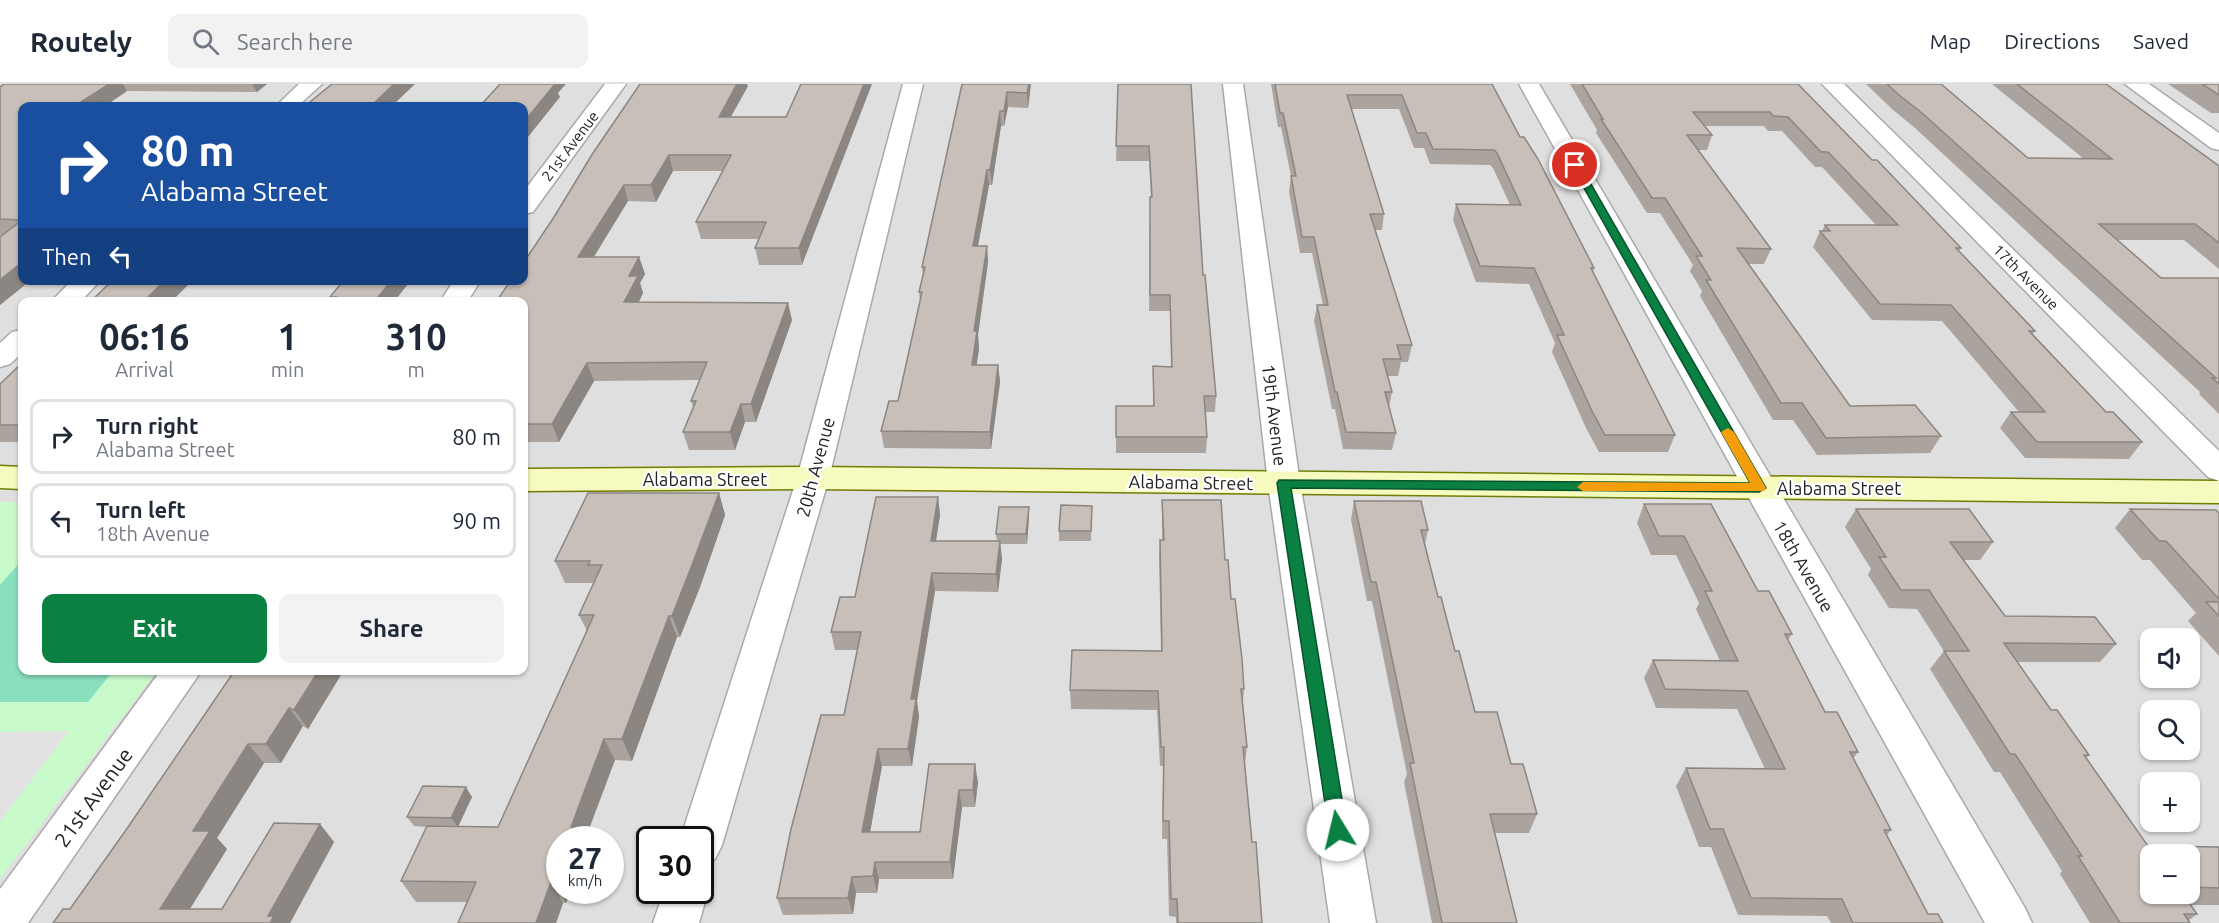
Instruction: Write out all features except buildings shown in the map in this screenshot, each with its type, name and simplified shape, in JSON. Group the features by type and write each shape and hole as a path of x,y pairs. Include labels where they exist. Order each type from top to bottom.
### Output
{"street":[{"path":"291,102 312,84"},
{"name":"21st Avenue","path":"528,202 616,84"},
{"name":"20th Avenue","path":"706,826 813,478 913,84"},
{"name":"19th Avenue","path":"1233,84 1284,483 1353,923"},
{"name":"18th Avenue","path":"1529,84 2009,923"},
{"name":"17th Avenue","path":"1832,84 2219,470"},
{"path":"2135,84 2219,143"},
{"path":"69,297 83,285"},
{"path":"0,358 18,342"},
{"path":"0,477 18,478"},
{"name":"Alabama Street","path":"528,480 813,478 2219,492"},
{"name":"21st Avenue","path":"2,923 179,675"},
{"path":"676,923 682,904"}],"shaded area":[{"path":"0,84 2219,84 2219,923 0,923"},
{"path":"69,731 0,821 0,732"}],"green space":[{"path":"0,502 18,502 18,675 154,675 0,879"},
{"path":"18,565 18,675 110,675 88,702 0,702 0,585"}],"slow traffic":[{"path":"1583,487 1759,488 1728,432"}],"route":[{"path":"1338,830 1284,483 1759,488 1575,165"}]}
